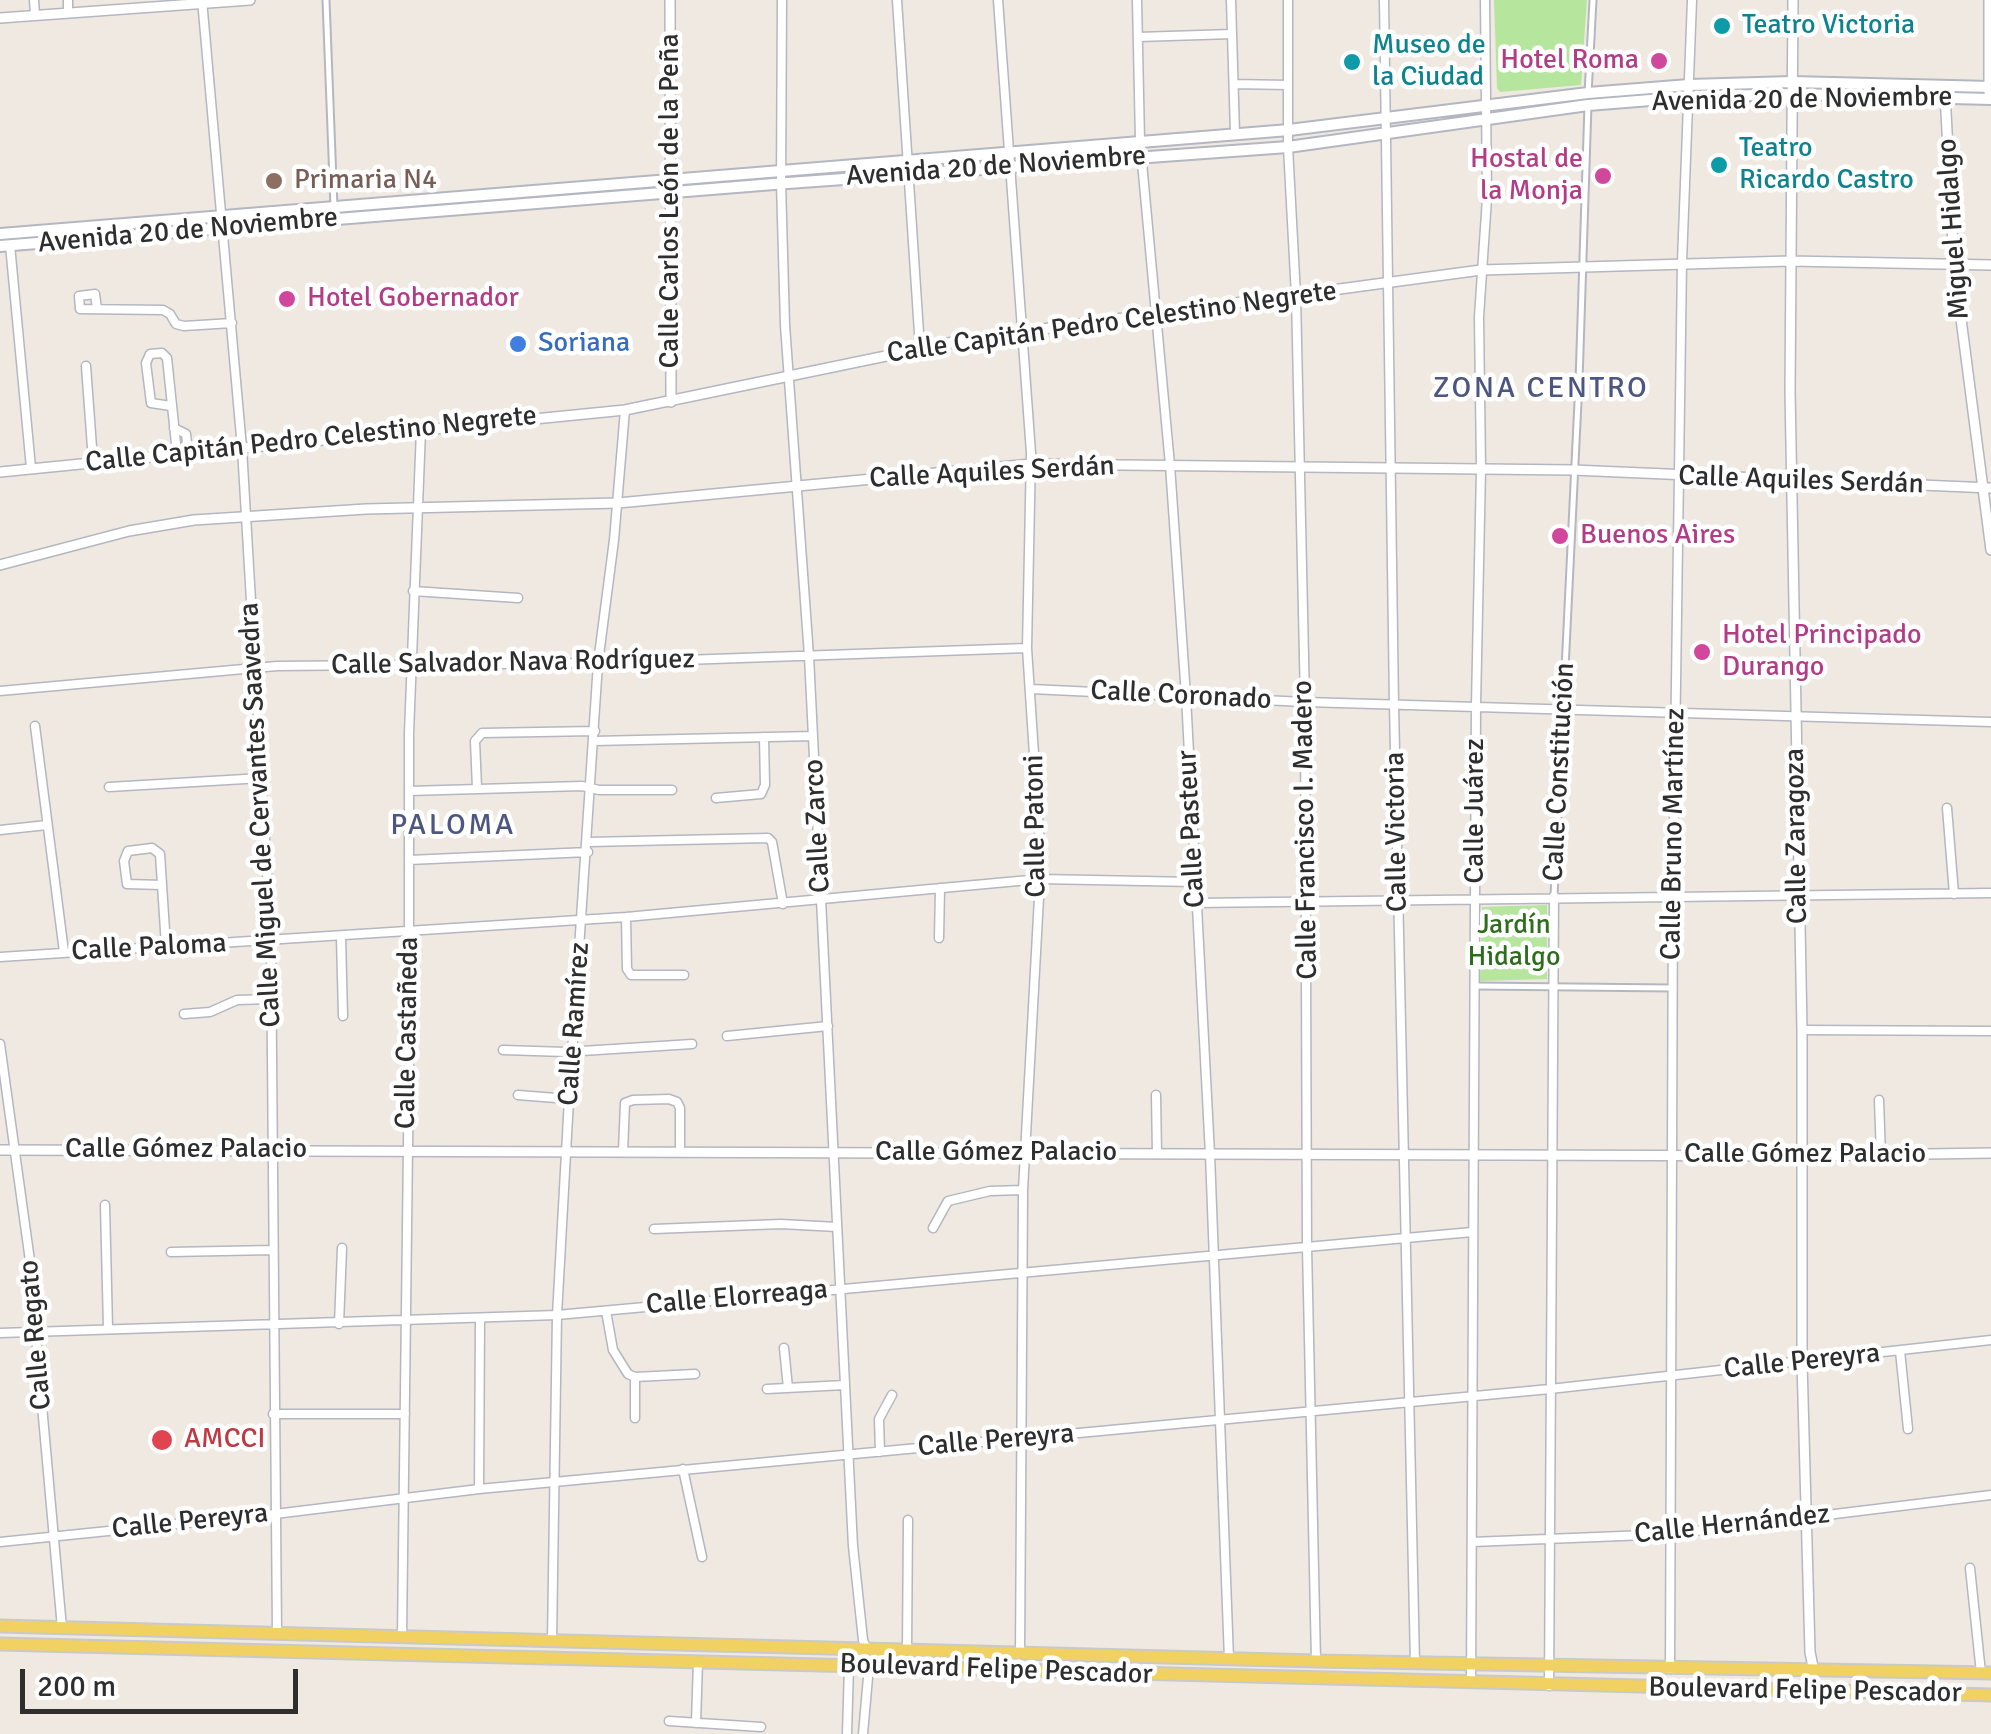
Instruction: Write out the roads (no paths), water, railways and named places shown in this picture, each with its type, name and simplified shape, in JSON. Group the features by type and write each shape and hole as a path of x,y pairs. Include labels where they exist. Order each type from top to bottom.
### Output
{"main road":[{"name":"Avenida 20 de Noviembre","path":"5,245 222,222 781,177 908,161 1289,130 1486,107 1688,91 1792,88 1990,93"},
{"name":"Avenida 20 de Noviembre","path":"781,177 909,174 1288,147 1487,120 1588,99"},
{"name":"Avenida 20 de Noviembre","path":"0,234 222,222 334,207 671,186"},
{"name":"Boulevard Felipe Pescador","path":"0,1626 1230,1659 1986,1673"},
{"path":"540,1658 552,1641"},
{"name":"Boulevard Felipe Pescador","path":"0,1644 1991,1696"},
{"path":"867,1650 869,1666"},
{"path":"954,1652 956,1664 968,1670"},
{"path":"1003,1672 1020,1654"},
{"path":"1269,1678 1303,1673 1316,1661"},
{"path":"1644,1688 1664,1679 1670,1669"},
{"path":"1814,1672 1822,1683 1866,1692"}],"street":[{"path":"34,0 35,15"},
{"path":"68,0 68,12"},
{"path":"0,18 250,0"},
{"path":"326,0 334,207"},
{"name":"Calle Carlos León de la Peña","path":"670,0 671,402"},
{"name":"Calle Zarco","path":"782,0 781,177 789,376 822,900 848,1454 855,1564 867,1650"},
{"path":"897,0 920,348"},
{"name":"Calle Patoni","path":"998,0 1031,464 1027,648 1040,879 1023,1190 1020,1654"},
{"name":"Calle Pasteur","path":"1137,0 1141,156 1170,464 1186,696 1210,1154 1230,1659"},
{"path":"1231,0 1235,133"},
{"name":"Calle Francisco I. Madero","path":"1288,0 1288,147 1296,296 1306,702 1308,1247 1316,1661"},
{"name":"Calle Victoria","path":"1384,0 1394,705 1415,1663"},
{"name":"Calle Juárez","path":"1471,1683 1480,270 1487,198 1485,0"},
{"name":"Calle Constitución","path":"1549,1686 1554,896 1593,0"},
{"name":"Calle Bruno Martínez","path":"1670,1669 1673,894 1682,262 1692,0"},
{"name":"Calle Zaragoza","path":"1793,0 1790,261 1794,716 1802,1030 1802,1362 1810,1652 1814,1672"},
{"path":"1989,0 1990,93"},
{"name":"Calle Miguel de Cervantes Saavedra","path":"202,2 242,448 271,941 277,1633"},
{"path":"1138,37 1232,34"},
{"path":"1234,84 1288,85"},
{"name":"Miguel Hidalgo","path":"1945,91 1954,265 1987,488 1991,550"},
{"path":"5,245 31,468"},
{"name":"Calle Capitán Pedro Celestino Negrete","path":"0,472 625,410 920,348 1480,270 1682,262 1991,265"},
{"path":"96,309 163,310 176,324 184,326 232,322"},
{"path":"172,406 151,403 146,363 150,354 166,355 172,406 174,428 186,434 182,453"},
{"path":"86,366 93,461"},
{"name":"Calle Ramírez","path":"552,1641 557,1315 569,1098 598,663 625,410"},
{"name":"Calle Castañeda","path":"402,1637 410,666 420,430"},
{"name":"Calle Aquiles Serdán","path":"0,565 150,526 246,515 618,503 1031,464 1573,470 1987,488"},
{"path":"413,590 518,598"},
{"name":"Calle Salvador Nava Rodríguez","path":"0,691 256,667 598,663 1027,648"},
{"name":"Calle Coronado","path":"1031,689 1306,702 1991,722"},
{"path":"34,726 64,952"},
{"path":"478,788 478,736 487,732 595,730"},
{"path":"594,741 813,736"},
{"path":"716,798 761,794 765,786 764,737"},
{"path":"110,787 262,778"},
{"path":"409,791 672,790"},
{"path":"1947,808 1954,894"},
{"path":"0,830 47,825"},
{"path":"409,860 693,838 770,839 782,901"},
{"path":"162,885 127,884 126,853 152,848 159,851 162,885 166,946"},
{"name":"Calle Paloma","path":"0,958 582,920 1040,879 1195,882"},
{"path":"939,938 940,888"},
{"path":"1196,903 1991,893"},
{"path":"626,916 628,973 634,977 684,975"},
{"path":"341,937 343,1016"},
{"path":"1474,986 1672,988"},
{"path":"184,1014 210,1012 237,1000 271,998"},
{"path":"727,1036 828,1026"},
{"path":"1802,1030 1991,1031"},
{"name":"Calle Regato","path":"0,1044 36,1297 62,1628"},
{"path":"503,1050 573,1052 692,1044"},
{"path":"518,1095 569,1098"},
{"path":"1156,1095 1157,1154"},
{"path":"622,1152 625,1103 669,1099 680,1108 680,1152"},
{"path":"1879,1100 1881,1156"},
{"name":"Calle Gómez Palacio","path":"0,1150 1991,1154"},
{"path":"933,1228 948,1201 990,1191 1023,1190"},
{"path":"106,1205 108,1328"},
{"path":"654,1229 780,1224 837,1227"},
{"name":"Calle Elorreaga","path":"0,1333 557,1315 1472,1232"},
{"path":"339,1324 342,1248"},
{"path":"171,1252 273,1250"},
{"path":"606,1311 616,1359 635,1377 636,1418"},
{"path":"479,1489 480,1320"},
{"name":"Calle Pereyra","path":"0,1542 479,1489 1672,1377 1991,1340"},
{"path":"784,1348 788,1388"},
{"path":"1900,1351 1908,1430"},
{"path":"635,1377 695,1374"},
{"path":"766,1390 844,1385"},
{"path":"880,1452 879,1418 892,1395"},
{"path":"273,1414 405,1414"},
{"path":"683,1469 702,1557"},
{"name":"Calle Hernández","path":"1472,1542 1671,1534 1991,1495"},
{"path":"907,1650 908,1520"},
{"path":"1970,1568 1986,1673"},
{"path":"696,1722 698,1661"},
{"path":"846,1734 849,1666"},
{"path":"863,1734 869,1666"},
{"path":"670,1721 762,1727"}],"place":[{"name":"Teatro Victoria","path":"1722,26"},
{"name":"Hotel Roma","path":"1659,61"},
{"name":"Museo de la Ciudad","path":"1352,62"},
{"name":"Teatro Ricardo Castro","path":"1719,165"},
{"name":"Hostal de la Monja","path":"1603,176"},
{"name":"Primaria N4","path":"274,181"},
{"name":"Hotel Gobernador","path":"287,299"},
{"name":"Soriana","path":"518,344"},
{"name":"Buenos Aires","path":"1560,536"},
{"name":"Hotel Principado Durango","path":"1702,652"},
{"name":"AMCCI","path":"162,1440"}],"district":[{"name":"ZONA CENTRO","path":"1541,389"},
{"name":"PALOMA","path":"453,826"}],"park label":[{"name":"Jardín Hidalgo","path":"1514,942"}]}
